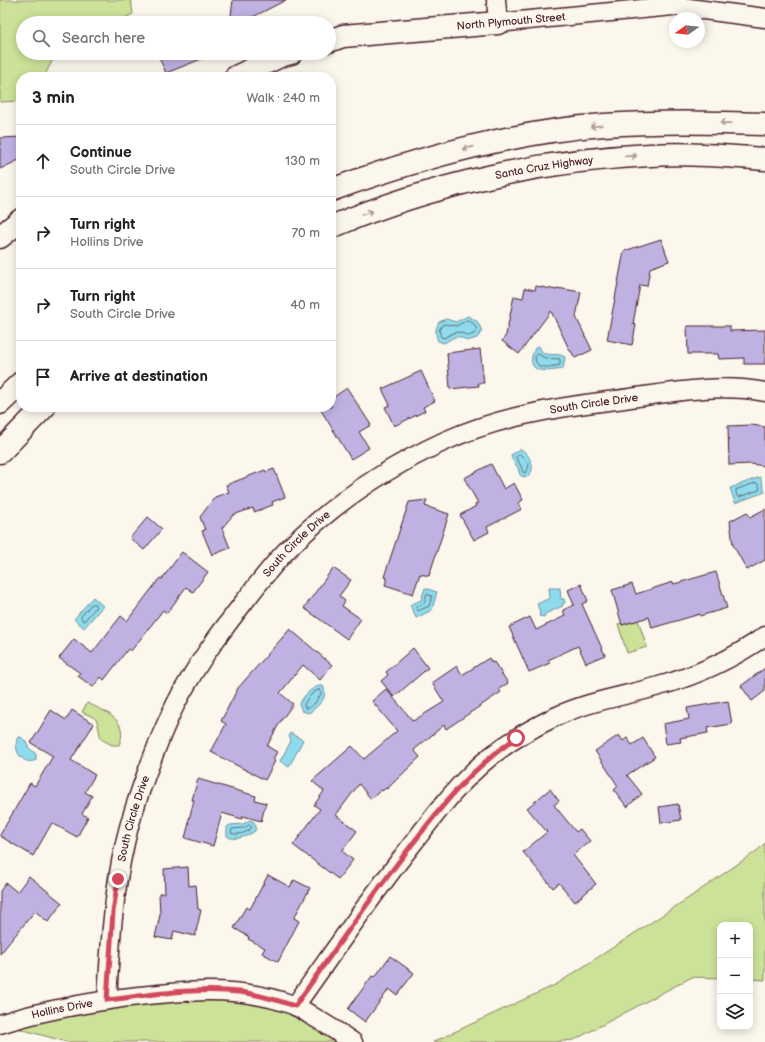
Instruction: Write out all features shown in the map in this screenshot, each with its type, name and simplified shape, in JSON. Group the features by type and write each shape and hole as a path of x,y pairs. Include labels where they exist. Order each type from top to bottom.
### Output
{"main road":[{"name":"North Plymouth Street","path":"336,38 342,36 498,23"},
{"path":"246,72 272,60"},
{"path":"336,188 405,164 483,144 563,130 603,125 650,122 765,124"},
{"path":"714,155 726,169 765,173"},
{"name":"Santa Cruz Highway","path":"336,225 382,207 420,195 465,183 534,169 619,157 714,155 765,159"},
{"path":"0,237 16,224"},
{"path":"0,403 16,388"},
{"path":"0,452 39,412"},
{"path":"0,462 19,432"}],"street":[{"path":"496,0 498,23"},
{"name":"North Plymouth Street","path":"498,23 673,6 765,18"},
{"name":"South Circle Drive","path":"107,1000 113,912 125,842 139,794 162,734 188,681 224,627 285,552 331,510 369,482 396,466 443,442 488,426 546,410 678,392 716,388 742,388 765,392"},
{"path":"295,1006 382,883 458,789 490,757 516,738 557,716 593,703 694,675 728,660 765,636"},
{"name":"Hollins Drive","path":"0,1024 56,1009 107,1000 152,994 212,990 239,992 272,998 295,1006 353,1042"}],"green space":[{"path":"0,0 131,0 133,14 129,16 16,16 16,60 52,60 46,72 16,72 16,101 0,102"},
{"path":"638,620 647,647 627,653 618,624 622,623 623,625"},
{"path":"87,703 108,713 118,723 122,736 119,745 112,745 101,739 97,721 93,717 82,712"},
{"path":"765,843 765,980 753,979 753,922 717,922 717,978 692,977 574,1040 555,1042 433,1042 557,984 690,897 758,850"},
{"path":"251,994 353,1042 67,1042 0,1023 56,1009"}],"water":[{"path":"468,316 477,321 482,331 477,338 467,341 460,337 455,337 444,343 438,341 436,331 439,322 446,319 456,322"},
{"path":"539,346 544,353 565,357 563,369 543,371 534,367 532,363 532,356 535,348"},
{"path":"521,449 528,455 532,464 531,472 529,475 524,477 520,475 511,455"},
{"path":"760,477 765,492 735,503 730,488"},
{"path":"425,588 437,592 432,610 416,618 410,605 421,600"},
{"path":"549,588 560,588 561,599 564,599 565,603 562,604 563,606 545,614 544,617 539,616 540,612 537,604 550,598"},
{"path":"93,597 103,606 84,628 74,619"},
{"path":"319,686 323,686 325,694 322,701 309,713 302,711 299,704 301,701 310,691"},
{"path":"290,733 303,740 289,767 280,761 291,741 289,736"},
{"path":"18,737 21,737 29,748 36,754 36,760 26,761 23,759 17,751 16,741"},
{"path":"250,820 254,822 256,826 255,831 249,835 237,838 230,838 227,836 227,827 230,825 243,824"}],"building":[{"path":"233,0 286,0 255,16 231,16"},
{"path":"160,60 199,60 169,72 166,72"},
{"path":"16,137 16,161 0,169 0,138"},
{"path":"661,239 669,261 650,268 647,286 640,285 633,324 636,325 632,345 607,340 624,251"},
{"path":"536,286 581,292 576,317 592,350 575,358 570,351 551,311 519,354 502,341 506,335 514,296 523,298 525,288 535,290"},
{"path":"687,326 730,326 730,331 765,330 765,364 744,364 744,358 719,359 718,354 688,354"},
{"path":"480,349 484,383 478,383 479,386 450,389 447,353"},
{"path":"421,371 435,401 423,407 425,411 394,426 385,407 390,405 382,389"},
{"path":"347,388 371,425 359,432 369,448 351,459 322,412 336,412 336,396"},
{"path":"752,425 765,427 765,466 751,464 729,465 728,426"},
{"path":"491,464 504,489 514,483 523,500 518,503 522,509 487,527 489,532 474,540 460,515 476,506 475,504 478,503 464,478"},
{"path":"274,469 285,497 272,502 273,505 254,512 253,508 233,515 222,528 230,548 212,555 202,531 205,530 200,517 215,497 229,492 226,485 265,470 266,472"},
{"path":"427,500 425,506 449,514 429,576 420,574 413,594 385,585 387,578 384,577 409,502"},
{"path":"765,509 765,560 747,570 733,545 730,521 747,512 750,517"},
{"path":"148,517 162,529 144,550 130,538"},
{"path":"182,552 208,572 193,592 186,587 167,613 163,610 131,651 128,649 104,680 101,677 93,687 78,676 80,673 59,658 74,639 92,653 121,616 127,621"},
{"path":"333,568 351,580 339,596 345,601 342,606 361,619 347,639 304,608"},
{"path":"716,572 727,608 652,628 649,617 622,625 612,590 632,584 636,594 673,582 674,584"},
{"path":"581,584 588,601 582,604 605,655 586,663 578,646 548,660 550,663 529,672 509,627 530,617 536,630 565,616 563,610 574,605 568,590"},
{"path":"290,629 332,665 320,680 303,665 280,693 293,704 280,722 267,746 277,752 273,759 275,761 265,780 211,752 226,724 221,721 238,688"},
{"path":"413,648 428,668 394,697 381,681 388,675 386,672"},
{"path":"489,658 492,663 494,662 508,683 499,689 501,692 446,729 444,725 414,750 420,757 387,789 381,790 371,799 359,784 336,815 357,831 342,851 353,860 338,879 293,845 320,809 314,805 324,791 312,781 352,746 364,759 397,731 372,701 386,689 413,721 444,702 432,683 457,666 462,675"},
{"path":"765,668 765,691 752,701 741,686"},
{"path":"728,701 732,724 707,728 708,733 680,738 681,742 666,744 663,724 689,719 687,708"},
{"path":"51,710 66,720 72,710 94,724 71,760 95,775 85,792 92,796 82,814 88,817 77,837 52,823 33,856 0,835 30,783 35,786 53,756 31,743"},
{"path":"619,735 623,741 627,738 632,745 643,738 655,757 627,775 642,794 627,807 614,790 618,786 595,751"},
{"path":"198,779 256,796 255,800 266,803 261,821 243,816 242,819 222,813 213,846 185,838 194,800 192,800"},
{"path":"550,789 559,801 554,805 576,832 580,829 590,841 573,855 596,884 575,902 559,883 553,888 523,852 547,832 527,808"},
{"path":"678,804 681,820 661,823 659,807"},
{"path":"188,867 189,886 196,885 198,909 201,910 195,936 174,931 172,940 155,937 160,915 159,893 165,893 164,869"},
{"path":"268,875 290,887 294,880 310,888 294,918 299,921 278,962 262,953 265,948 248,939 249,937 234,928 246,907 250,909"},
{"path":"29,876 62,903 48,922 35,911 0,954 0,891 6,883 17,892"},
{"path":"390,956 414,973 397,995 389,989 365,1022 348,1009 372,976 375,977"}],"route":[{"path":"118,879 113,912 107,1000 152,994 212,990 239,992 272,998 295,1006 382,883 426,826 476,769 516,738"}]}
